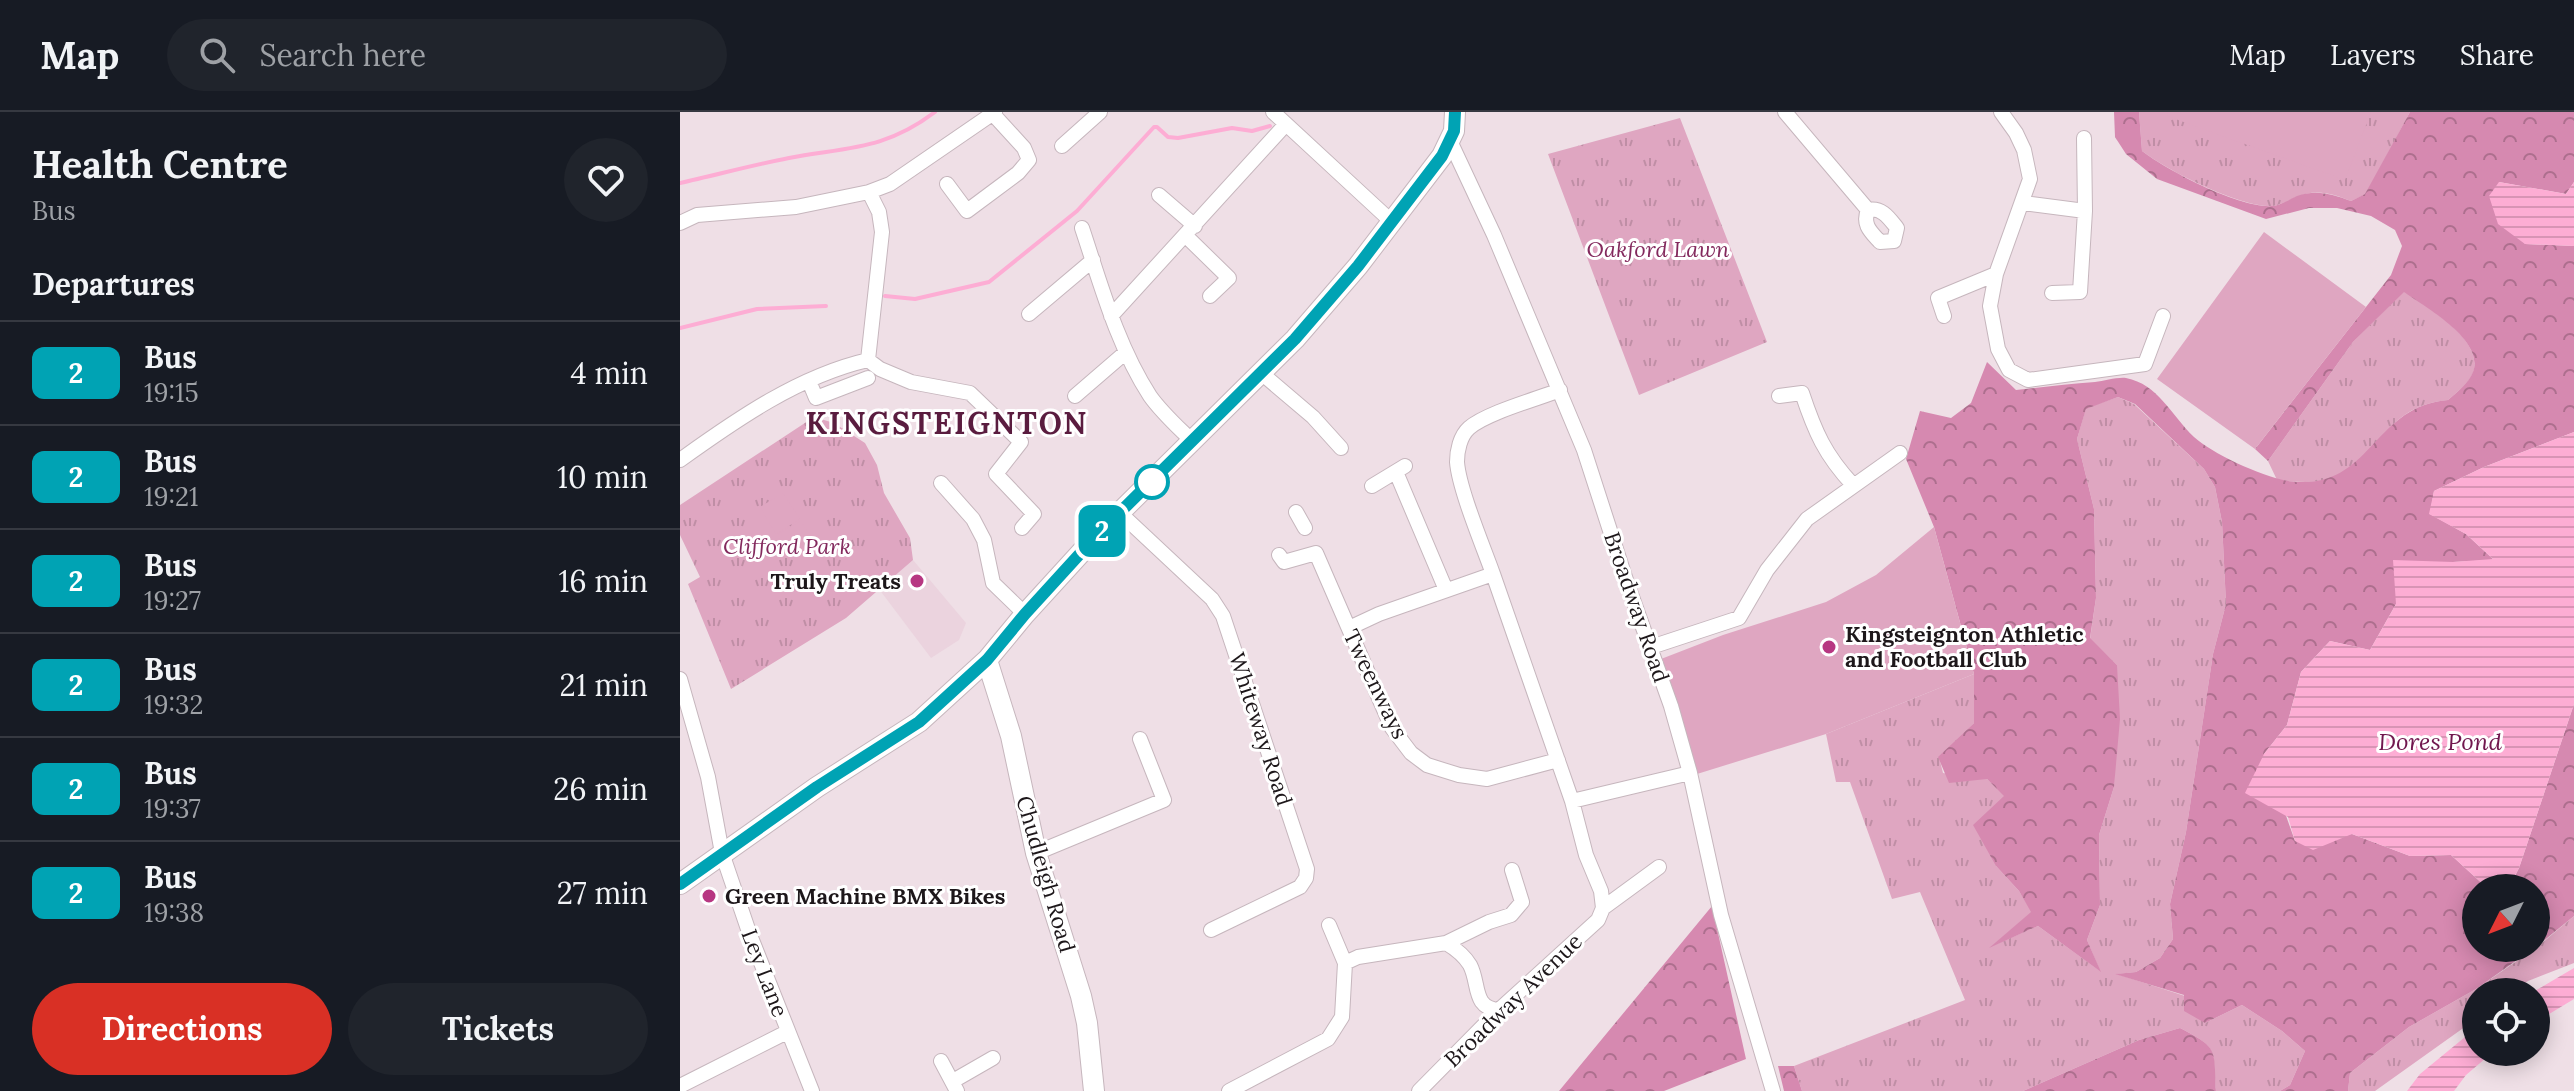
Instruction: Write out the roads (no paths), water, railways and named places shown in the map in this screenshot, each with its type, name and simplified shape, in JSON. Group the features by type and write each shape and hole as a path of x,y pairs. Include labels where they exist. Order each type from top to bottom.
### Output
{"main road":[{"path":"680,884 817,787 919,722 987,660 1025,614 1120,513 1323,308 1442,156 1450,141 1455,112"},
{"name":"Chudleigh Road","path":"987,660 1011,736 1036,853 1081,996 1094,1091"}],"street":[{"path":"1062,146 1100,112"},
{"path":"1273,112 1392,222"},
{"path":"1785,112 1868,210"},
{"path":"2001,112 2016,133 2028,164 2030,179 1996,274 1990,306 1998,349 2009,370 2028,380 2145,364 2163,316"},
{"path":"680,223 697,215 796,207 869,192 890,184 994,113 1024,148 1029,160 1018,173 967,211 947,184"},
{"path":"1111,316 1286,124"},
{"path":"2052,293 2080,292 2085,211 2084,138"},
{"name":"Broadway Road","path":"1450,141 1470,180 1584,450 1651,647 1690,773 1721,915 1773,1091"},
{"path":"868,360 882,232 879,212 869,192"},
{"path":"1159,195 1229,278 1210,296"},
{"path":"2023,203 2085,211"},
{"path":"1082,228 1126,352 1151,397 1193,442"},
{"path":"1029,314 1093,260"},
{"path":"1944,316 1938,298 1996,274"},
{"path":"1075,396 1126,352"},
{"path":"680,460 734,421 809,381 837,367 868,360 880,369 911,382 970,393 1021,442 996,474 1034,514 1022,528"},
{"path":"1260,372 1313,417 1341,448"},
{"path":"809,381 816,398 868,378"},
{"path":"1560,390 1481,420 1467,429 1460,442 1457,462 1572,801 1586,855 1601,891 1603,908"},
{"path":"1779,396 1802,393 1815,434 1832,463 1853,485"},
{"path":"1651,647 1739,618 1789,540 1807,519 1900,453"},
{"path":"1372,486 1400,469 1446,590"},
{"path":"941,483 973,519 984,540 993,583 1025,614"},
{"name":"Tweenways","path":"1296,512 1392,728 1411,753 1427,765 1459,775 1487,779 1558,760"},
{"name":"Whiteway Road","path":"1120,513 1212,599 1223,616 1307,869 1300,887 1211,930"},
{"path":"1279,555 1284,562 1316,553"},
{"path":"1349,628 1493,574"},
{"name":"Ley Lane","path":"680,679 687,729 708,777 722,853 750,935 812,1091"},
{"path":"1036,853 1164,800 1140,739"},
{"path":"1572,801 1690,773"},
{"name":"Broadway Avenue","path":"1419,1091 1499,1010 1598,920 1603,908 1659,867"},
{"path":"1345,963 1358,957 1446,943 1511,915 1522,902 1512,870"},
{"path":"1229,1091 1328,1039 1342,1017 1342,972 1345,963 1329,925"},
{"path":"1446,943 1469,963 1478,999 1490,1009 1499,1010"},
{"path":"680,1086 787,1032"},
{"path":"941,1061 955,1086 993,1058"}],"water":[{"path":"2499,182 2566,194 2574,182 2574,246 2525,244 2498,224 2489,196"},
{"name":"Dores Pond","path":"2574,432 2574,704 2519,868 2516,874 2472,874 2451,855 2410,856 2352,834 2313,850 2295,841 2288,817 2245,793 2264,754 2287,725 2301,672 2330,641 2370,650 2396,604 2393,560 2453,562 2493,559 2466,534 2429,514 2434,491 2484,467"},
{"path":"2574,968 2574,999 2550,1014 2550,982"},
{"path":"2462,1040 2462,1066 2477,1066 2454,1091 2407,1091 2420,1074"}],"waterway":[{"path":"680,183 775,161 865,145 899,134 935,112"},
{"path":"885,296 915,299 989,282 1077,211 1154,127 1168,137 1178,138 1232,128 1252,131 1270,126"},
{"path":"680,328 757,309 826,306"}],"place":[{"name":"Truly Treats","path":"917,581"},
{"name":"Kingsteignton Athletic and Football Club","path":"1829,647"},
{"name":"Green Machine BMX Bikes","path":"709,896"}],"district":[{"name":"KINGSTEIGNTON","path":"947,423"}],"park label":[{"name":"Oakford Lawn","path":"1658,249"},
{"name":"Clifford Park","path":"787,546"}]}
